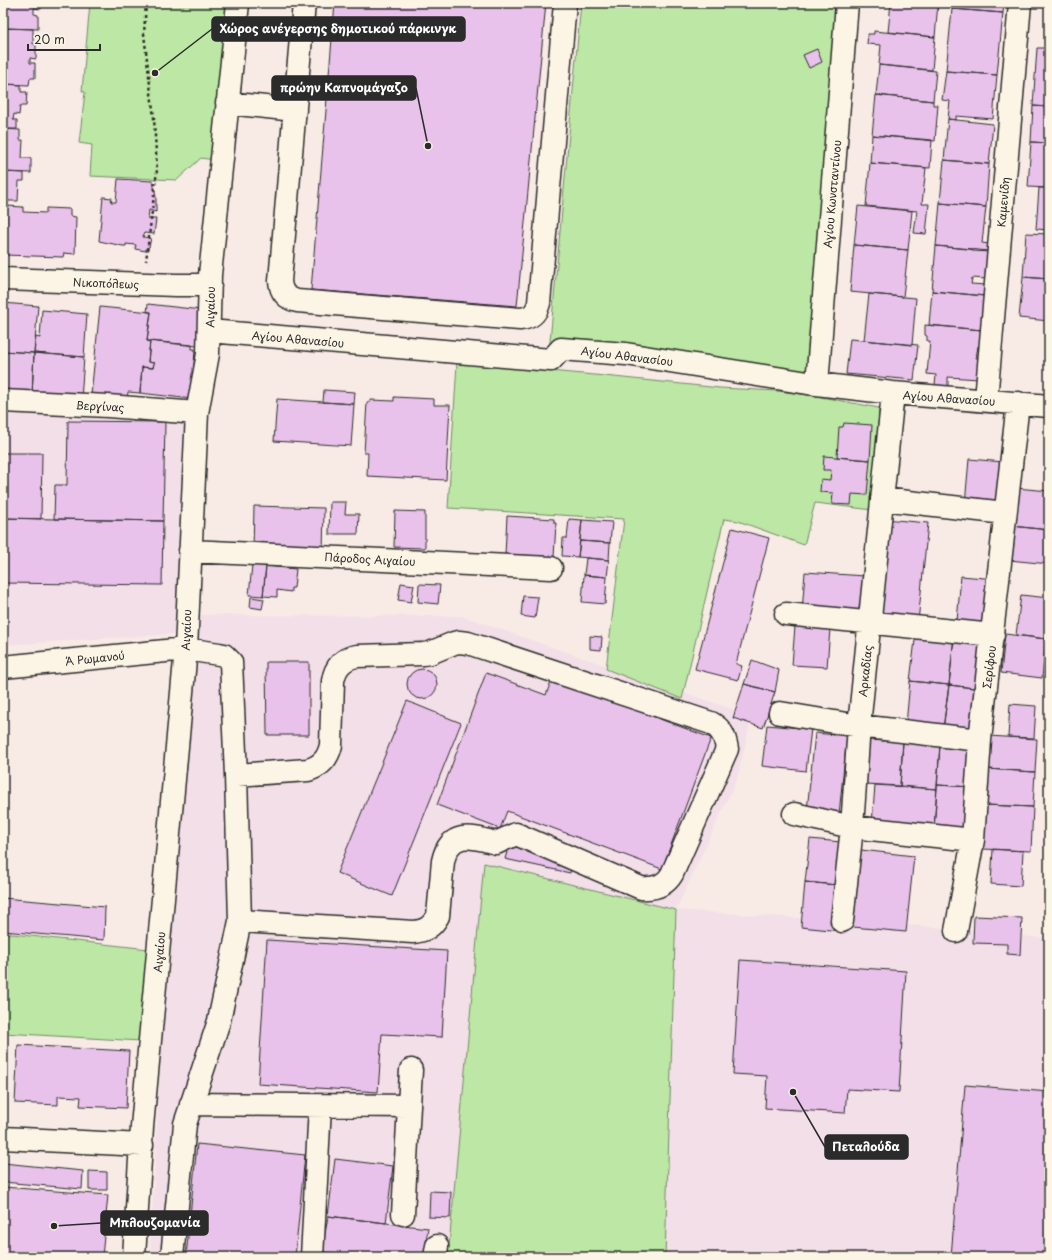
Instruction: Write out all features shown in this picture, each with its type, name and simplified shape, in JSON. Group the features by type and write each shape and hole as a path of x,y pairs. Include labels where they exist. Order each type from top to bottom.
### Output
{"street":[{"name":"Αιγαίου","path":"134,1257 142,1127 186,649 197,413 205,375 209,331 210,285 238,3"},
{"path":"304,3 280,281 284,294 290,299 297,301 520,319 526,319 533,315 537,310 539,303 565,3"},
{"name":"Αγίου Κωνσταντίνου","path":"817,384 847,3"},
{"name":"Καμενίδη","path":"986,400 1020,3"},
{"path":"227,103 295,110"},
{"name":"Νικοπόλεως","path":"3,279 210,285"},
{"name":"Αγίου Αθανασίου","path":"209,331 551,360 561,349 626,354 817,384 893,393 1049,406"},
{"name":"Αρκαδίας","path":"842,921 852,827 859,726 893,393"},
{"name":"Βεργίνας","path":"3,401 108,406 197,413"},
{"name":"Σερίφου","path":"956,930 973,840 980,740 1018,403"},
{"path":"882,499 1005,513"},
{"name":"Πάροδος Αιγαίου","path":"190,550 551,568"},
{"path":"786,614 993,634"},
{"path":"236,775 308,770 315,768 326,759 331,745 334,673 343,661 350,657 357,656 426,654 449,644 459,642 468,643 711,723 723,733 726,740 727,749 672,874 668,880 656,888 641,888 516,834 496,843 475,837 466,837 457,839 450,844 445,852 438,916 434,923 421,932 240,921"},
{"name":"Α΄ Ρωμανού","path":"3,666 186,649 224,655 231,662 240,921 219,1021 184,1127 172,1257"},
{"path":"780,713 859,726 980,740"},
{"path":"794,814 852,827 973,840"},
{"path":"403,1214 411,1070"},
{"path":"191,1104 409,1106"},
{"path":"312,1257 320,1106"},
{"path":"3,1138 142,1145"}],"path":[{"path":"144,284 157,170 154,118 144,34 146,3"}],"shaded area":[{"path":"3,410 192,422 174,634 3,645"},
{"path":"183,615 462,616 752,716 737,779 676,910 978,930 1049,939 1049,1257 150,1257"}],"green space":[{"path":"90,3 229,3 214,160 201,158 177,180 90,176 92,145 79,143 85,92 82,91"},
{"path":"581,3 837,3 808,373 549,352"},
{"path":"457,363 720,388 778,391 816,396 879,408 873,510 815,503 804,545 738,521 724,519 682,699 606,669 624,519 448,508"},
{"path":"484,863 676,910 665,1257 448,1257"},
{"path":"3,933 149,949 141,1041 3,1033"}],"building":[{"path":"3,3 41,3 41,9 34,8 34,14 38,15 38,29 3,28"},
{"path":"335,3 546,3 517,306 311,290"},
{"path":"891,3 938,3 935,37 888,32"},
{"path":"953,3 1004,3 1003,13 952,9"},
{"path":"952,9 1003,13 997,75 946,71"},
{"path":"3,28 33,29 33,44 36,44 36,59 30,58 30,63 35,63 35,78 30,78 29,85 3,84"},
{"path":"874,31 935,37 932,70 879,65 881,45 867,44 868,34 874,34"},
{"path":"1037,48 1049,48 1049,107 1033,106"},
{"path":"817,49 822,62 809,68 803,55"},
{"path":"879,65 936,71 933,101 876,95"},
{"path":"946,71 997,75 993,119 956,116 956,120 948,119 950,101 942,100"},
{"path":"3,84 21,85 21,92 27,92 26,106 20,106 19,115 14,114 13,120 17,120 17,129 3,129"},
{"path":"876,95 933,101 933,105 938,105 935,141 872,135"},
{"path":"1033,106 1049,107 1049,143 1031,142"},
{"path":"948,119 993,124 989,164 944,160"},
{"path":"3,129 20,130 20,140 23,140 22,158 31,158 31,173 3,172"},
{"path":"872,135 932,140 930,168 870,163"},
{"path":"1031,142 1049,143 1049,188 1028,187"},
{"path":"944,160 989,164 986,207 940,203"},
{"path":"870,163 926,168 922,204 929,204 926,234 914,233 917,211 866,206"},
{"path":"3,172 24,173 24,181 19,181 18,201 7,201 4,255 3,255"},
{"path":"118,179 153,181 156,197 156,212 149,210 148,219 156,219 154,234 144,233 143,237 151,238 149,247 146,248 146,251 135,249 136,245 126,244 126,246 123,246 99,241 103,197 112,198 111,202 116,202"},
{"path":"1039,188 1049,188 1049,230 1036,229"},
{"path":"940,203 986,207 982,243 990,244 989,251 936,246"},
{"path":"7,206 23,207 23,212 46,213 46,208 70,209 70,216 76,217 75,254 64,253 63,257 4,255"},
{"path":"858,206 912,211 908,250 854,245"},
{"path":"1026,233 1049,234 1049,279 1023,277"},
{"path":"854,245 908,250 903,297 850,292"},
{"path":"936,246 989,252 987,279 972,278 971,284 986,285 985,296 932,291"},
{"path":"1023,277 1049,279 1049,321 1019,318"},
{"path":"932,291 985,296 982,330 929,325"},
{"path":"869,294 916,298 912,345 864,340"},
{"path":"3,303 38,306 34,353 3,351"},
{"path":"148,304 201,310 197,346 147,341 151,312 147,312"},
{"path":"100,307 151,312 147,341 150,341 148,362 154,363 153,368 142,367 140,393 128,392 127,399 91,395"},
{"path":"42,310 87,314 84,357 34,353 36,337 40,338"},
{"path":"925,325 982,330 981,346 978,346 976,358 981,358 979,379 948,377 948,386 935,385 936,375 927,374 930,341 927,341 927,336 925,335"},
{"path":"850,339 918,345 914,380 846,374"},
{"path":"150,341 192,345 192,349 195,349 192,399 140,393 142,367 153,368 154,363 148,362"},
{"path":"3,351 34,353 32,396 3,395"},
{"path":"34,353 84,357 81,400 32,396"},
{"path":"324,390 355,392 354,404 323,402"},
{"path":"394,397 434,399 434,405 450,405 446,480 367,476 368,453 364,453 367,402 370,402 370,400 394,401"},
{"path":"277,399 354,404 351,446 274,441"},
{"path":"68,421 165,422 163,521 54,519 55,485 67,485"},
{"path":"844,423 872,425 870,460 837,457 839,427 843,427"},
{"path":"3,453 42,453 41,519 3,518"},
{"path":"824,456 870,460 867,495 852,494 851,505 832,504 833,493 820,492 821,479 830,480 831,470 823,470"},
{"path":"969,459 1004,462 1000,507 965,504"},
{"path":"1016,488 1049,491 1049,530 1012,526"},
{"path":"330,502 346,502 345,514 359,514 358,534 329,534"},
{"path":"254,506 324,508 323,552 253,550"},
{"path":"395,511 425,512 425,548 394,547"},
{"path":"507,516 554,519 554,523 556,523 554,557 505,554"},
{"path":"3,518 163,521 162,585 3,583"},
{"path":"569,519 582,520 578,557 562,556 563,538 567,538"},
{"path":"885,519 928,523 918,622 876,618"},
{"path":"582,520 612,522 610,543 580,541"},
{"path":"1012,526 1049,530 1049,564 1009,560"},
{"path":"732,528 769,538 736,664 742,666 738,680 695,669"},
{"path":"580,541 610,543 609,560 578,557"},
{"path":"586,558 609,560 607,577 584,575"},
{"path":"252,565 266,566 263,596 249,595"},
{"path":"266,566 296,569 294,588 291,588 291,592 277,590 277,597 263,596"},
{"path":"805,572 865,576 862,617 802,612"},
{"path":"584,575 607,577 605,604 582,602"},
{"path":"961,576 996,579 992,624 957,621"},
{"path":"401,583 414,585 411,602 398,600"},
{"path":"419,584 440,585 438,604 418,602"},
{"path":"1021,595 1049,598 1046,639 1016,635"},
{"path":"523,596 538,597 535,618 521,616"},
{"path":"251,597 264,599 262,609 250,607"},
{"path":"795,626 830,629 827,667 792,665"},
{"path":"916,632 954,637 949,685 910,681"},
{"path":"1005,634 1046,639 1042,678 1001,673"},
{"path":"590,636 602,637 601,650 590,649"},
{"path":"954,637 988,640 982,689 949,685"},
{"path":"752,660 779,670 775,692 744,684"},
{"path":"266,662 309,662 309,735 267,735"},
{"path":"422,669 433,673 437,684 433,695 422,699 411,695 407,684 411,673"},
{"path":"486,673 546,695 552,679 711,738 662,869 507,811 500,829 437,805"},
{"path":"910,681 949,685 943,729 906,725"},
{"path":"3,683 6,723 3,723"},
{"path":"744,684 775,692 763,728 733,718"},
{"path":"949,685 982,689 978,733 943,729"},
{"path":"407,701 461,723 392,896 337,873"},
{"path":"1010,704 1036,706 1034,738 1008,737"},
{"path":"767,725 811,729 806,771 762,766"},
{"path":"815,733 847,736 839,814 807,811"},
{"path":"989,736 1037,739 1035,772 987,769"},
{"path":"869,740 903,742 900,786 865,784"},
{"path":"903,742 940,745 937,789 900,786"},
{"path":"940,745 975,747 972,787 937,785"},
{"path":"987,769 1035,772 1033,807 985,805"},
{"path":"875,785 937,789 934,829 872,824"},
{"path":"937,785 972,787 969,832 934,829"},
{"path":"985,805 1033,807 1031,851 982,849"},
{"path":"810,839 841,842 837,885 805,882"},
{"path":"509,845 573,860 570,873 505,859"},
{"path":"993,849 1023,851 1021,886 991,884"},
{"path":"861,850 914,856 906,932 853,927"},
{"path":"805,882 837,885 840,931 801,927"},
{"path":"3,898 105,907 104,940 3,931"},
{"path":"974,916 1022,918 1020,955 1007,954 1007,944 973,943"},
{"path":"267,940 447,951 442,1037 382,1034 378,1092 258,1084"},
{"path":"740,960 906,971 899,1092 847,1089 845,1113 765,1108 767,1076 733,1074"},
{"path":"18,1045 129,1051 126,1108 80,1106 81,1097 58,1096 58,1105 15,1103"},
{"path":"965,1085 1049,1092 1049,1257 951,1257"},
{"path":"197,1144 305,1155 295,1257 186,1257"},
{"path":"335,1159 393,1166 386,1223 328,1216"},
{"path":"3,1163 83,1171 82,1189 3,1182"},
{"path":"89,1171 107,1172 107,1190 89,1190"},
{"path":"3,1187 108,1195 102,1257 3,1257"},
{"path":"430,1191 451,1192 450,1218 429,1217"},
{"path":"328,1216 428,1228 424,1257 363,1257 322,1252"},
{"path":"322,1252 363,1257 322,1257"}],"place":[{"name":"Χώρος ανέγερσης δημοτικού πάρκινγκ","path":"155,73"},
{"name":"πρώην Καπνομάγαζο","path":"428,146"},
{"name":"Πεταλούδα","path":"793,1092"},
{"name":"Μπλουζομανία","path":"54,1226"}]}
